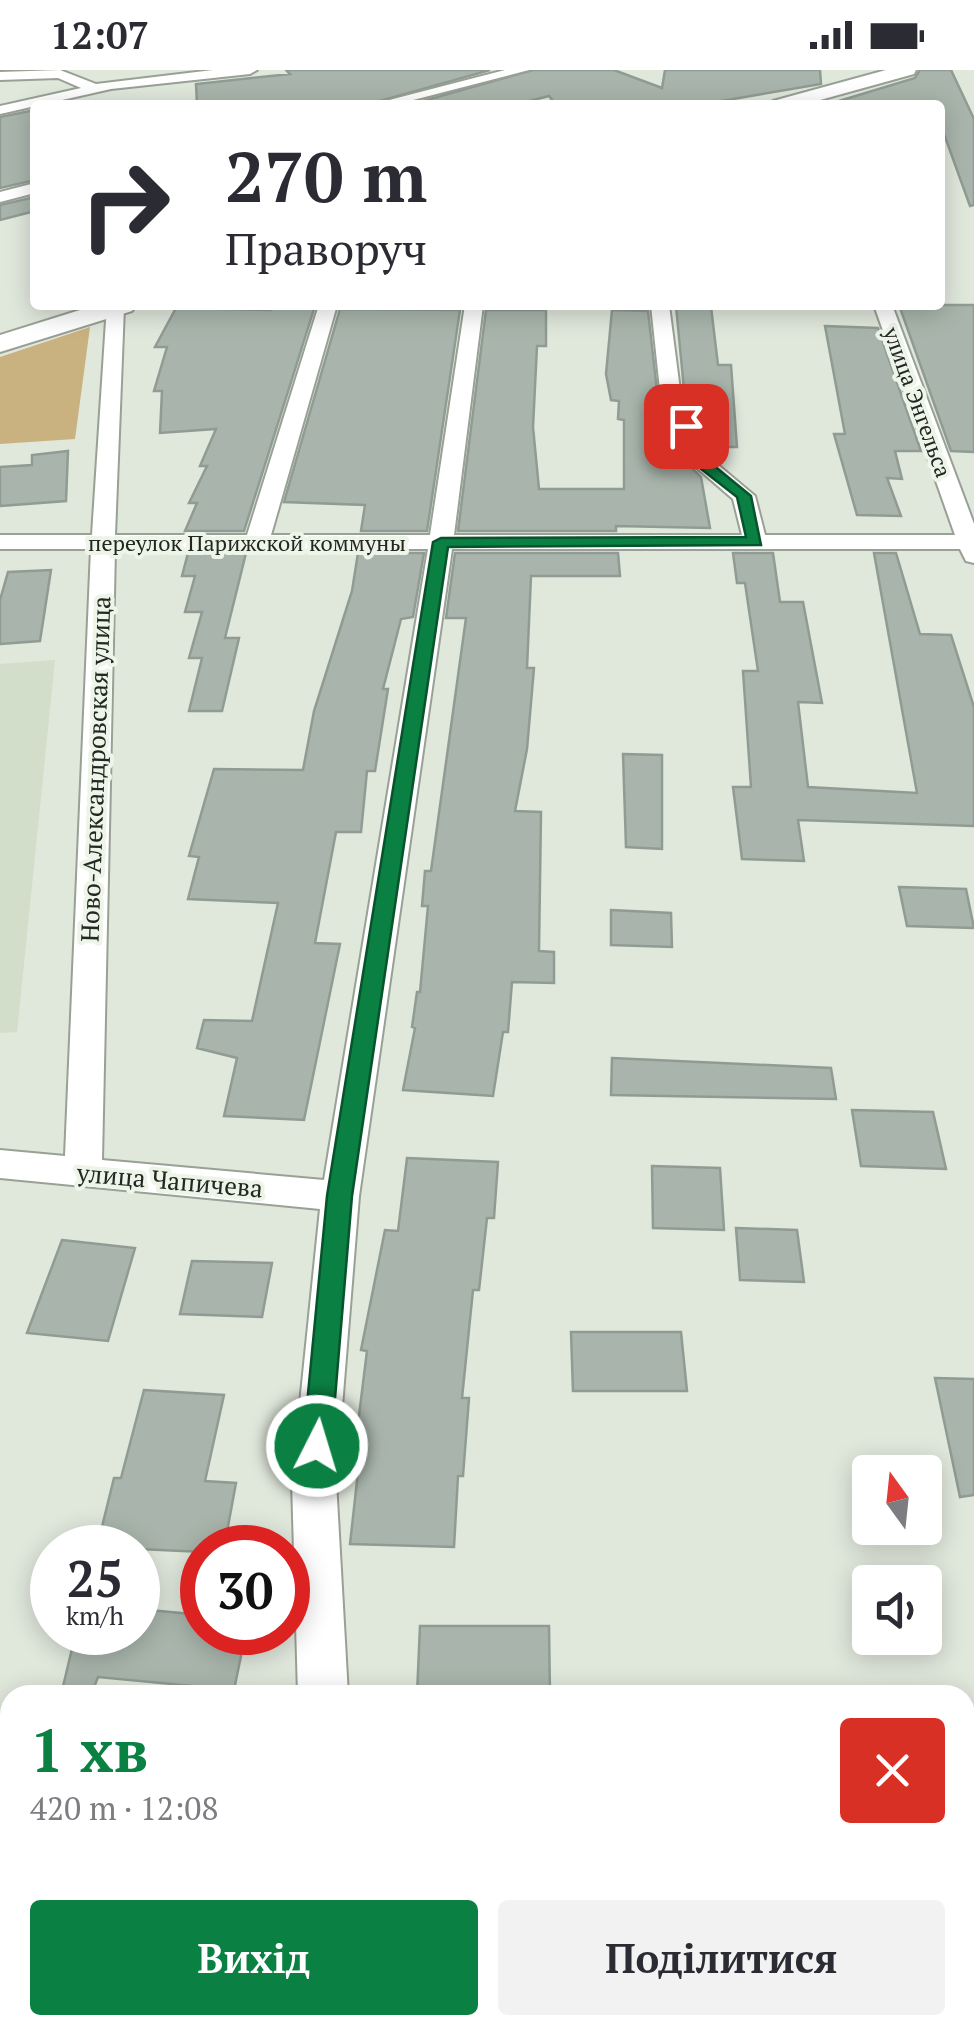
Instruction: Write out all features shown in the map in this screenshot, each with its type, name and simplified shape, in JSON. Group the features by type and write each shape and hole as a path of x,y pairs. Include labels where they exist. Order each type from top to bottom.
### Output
{"main road":[{"path":"806,100 908,70"},
{"path":"0,344 106,310"}],"street":[{"path":"44,100 96,88 250,70"},
{"path":"398,100 522,70"},
{"path":"0,76 60,74 119,95 120,100"},
{"path":"443,89 460,97"},
{"path":"0,110 30,103"},
{"path":"0,197 30,189"},
{"name":"Ново-Александровская улица","path":"82,1172 102,542 119,310"},
{"path":"257,542 327,310"},
{"path":"323,1685 314,1482 340,1196 473,310"},
{"path":"661,310 670,390 701,462 744,496 755,542"},
{"name":"улица Энгельса","path":"885,310 972,546"},
{"name":"переулок Парижской коммуны","path":"0,542 755,542 972,546"},
{"name":"улица Чапичева","path":"0,1164 340,1196"}],"shaded area":[{"path":"90,327 75,439 0,444 0,357"},
{"path":"55,660 17,1032 0,1033 0,664"}],"building":[{"path":"286,70 490,70 384,100 197,100 196,84 290,74"},
{"path":"533,70 614,70 662,88 665,70 820,70 821,84 727,100 552,100 549,96 533,100 427,100"},
{"path":"920,70 951,70 974,119 974,205 970,206 945,137 945,100 842,100 915,78"},
{"path":"30,111 30,181 0,188 0,117"},
{"path":"30,198 30,212 0,220 0,205"},
{"path":"945,305 974,305 974,452 951,451 901,310 945,310"},
{"path":"175,310 314,310 244,531 185,531 197,503 189,503 207,466 200,466 216,429 160,433 162,391 154,391 167,347 155,347"},
{"path":"340,310 460,310 427,531 361,531 365,505 284,502"},
{"path":"486,310 546,310 546,346 537,346 533,427 539,489 624,489 624,420 618,419 619,401 611,400 606,374 612,310 648,311 657,391 687,463 701,477 710,528 616,526 616,531 458,531"},
{"path":"676,310 711,310 718,365 731,365 737,447 710,447 684,389"},
{"path":"825,326 878,328 921,451 895,451 902,479 887,478 901,516 857,515 834,434 845,434"},
{"path":"68,451 66,501 0,506 0,467 32,465 32,455"},
{"path":"188,553 246,553 225,638 239,638 222,711 189,711 202,658 189,658 202,612 185,612 195,576 182,576"},
{"path":"358,553 424,553 413,617 401,619 383,689 388,689 375,771 367,771 361,832 336,832 315,943 340,944 304,1120 224,1116 237,1058 197,1048 204,1020 252,1021 278,903 188,899 199,857 189,856 214,769 303,770 314,711 352,591"},
{"path":"455,553 618,553 620,576 531,576 527,668 534,668 527,749 515,811 541,812 539,951 554,952 554,983 512,982 508,1032 503,1032 493,1096 403,1090 420,992 428,906 422,906 425,871 431,871 466,618 446,618"},
{"path":"733,553 773,553 780,602 803,602 822,703 798,702 808,787 917,793 874,553 896,553 920,634 951,635 974,707 974,826 798,820 804,861 742,859 733,787 751,787 743,671 758,671 745,583 737,583"},
{"path":"51,570 40,641 0,644 0,600 8,572"},
{"path":"623,754 662,755 662,849 626,847"},
{"path":"899,887 966,889 974,928 907,926"},
{"path":"611,910 671,913 672,947 611,945"},
{"path":"612,1058 831,1068 836,1099 611,1095"},
{"path":"852,1110 933,1112 946,1169 861,1166"},
{"path":"407,1158 498,1162 494,1218 487,1218 479,1290 473,1290 462,1398 469,1398 463,1476 458,1476 454,1547 350,1544 358,1472 352,1472 367,1351 361,1350 385,1230 398,1231"},
{"path":"652,1166 720,1168 724,1230 653,1228"},
{"path":"736,1228 797,1230 804,1282 740,1280"},
{"path":"62,1240 135,1248 108,1341 27,1333"},
{"path":"192,1261 272,1263 262,1317 180,1314"},
{"path":"571,1332 681,1332 687,1391 573,1391"},
{"path":"935,1378 974,1379 974,1495 960,1497"},
{"path":"144,1390 224,1395 205,1481 236,1483 228,1525 180,1525 180,1551 160,1550 160,1525 102,1525 114,1478 121,1478"},
{"path":"160,1611 180,1613 180,1655 241,1655 235,1685 182,1685 98,1677 95,1685 63,1685 71,1655 160,1655"},
{"path":"420,1626 549,1626 550,1685 417,1685"}],"route":[{"path":"317,1446 340,1196 441,542 755,542 744,496 701,462 686,426"}]}
